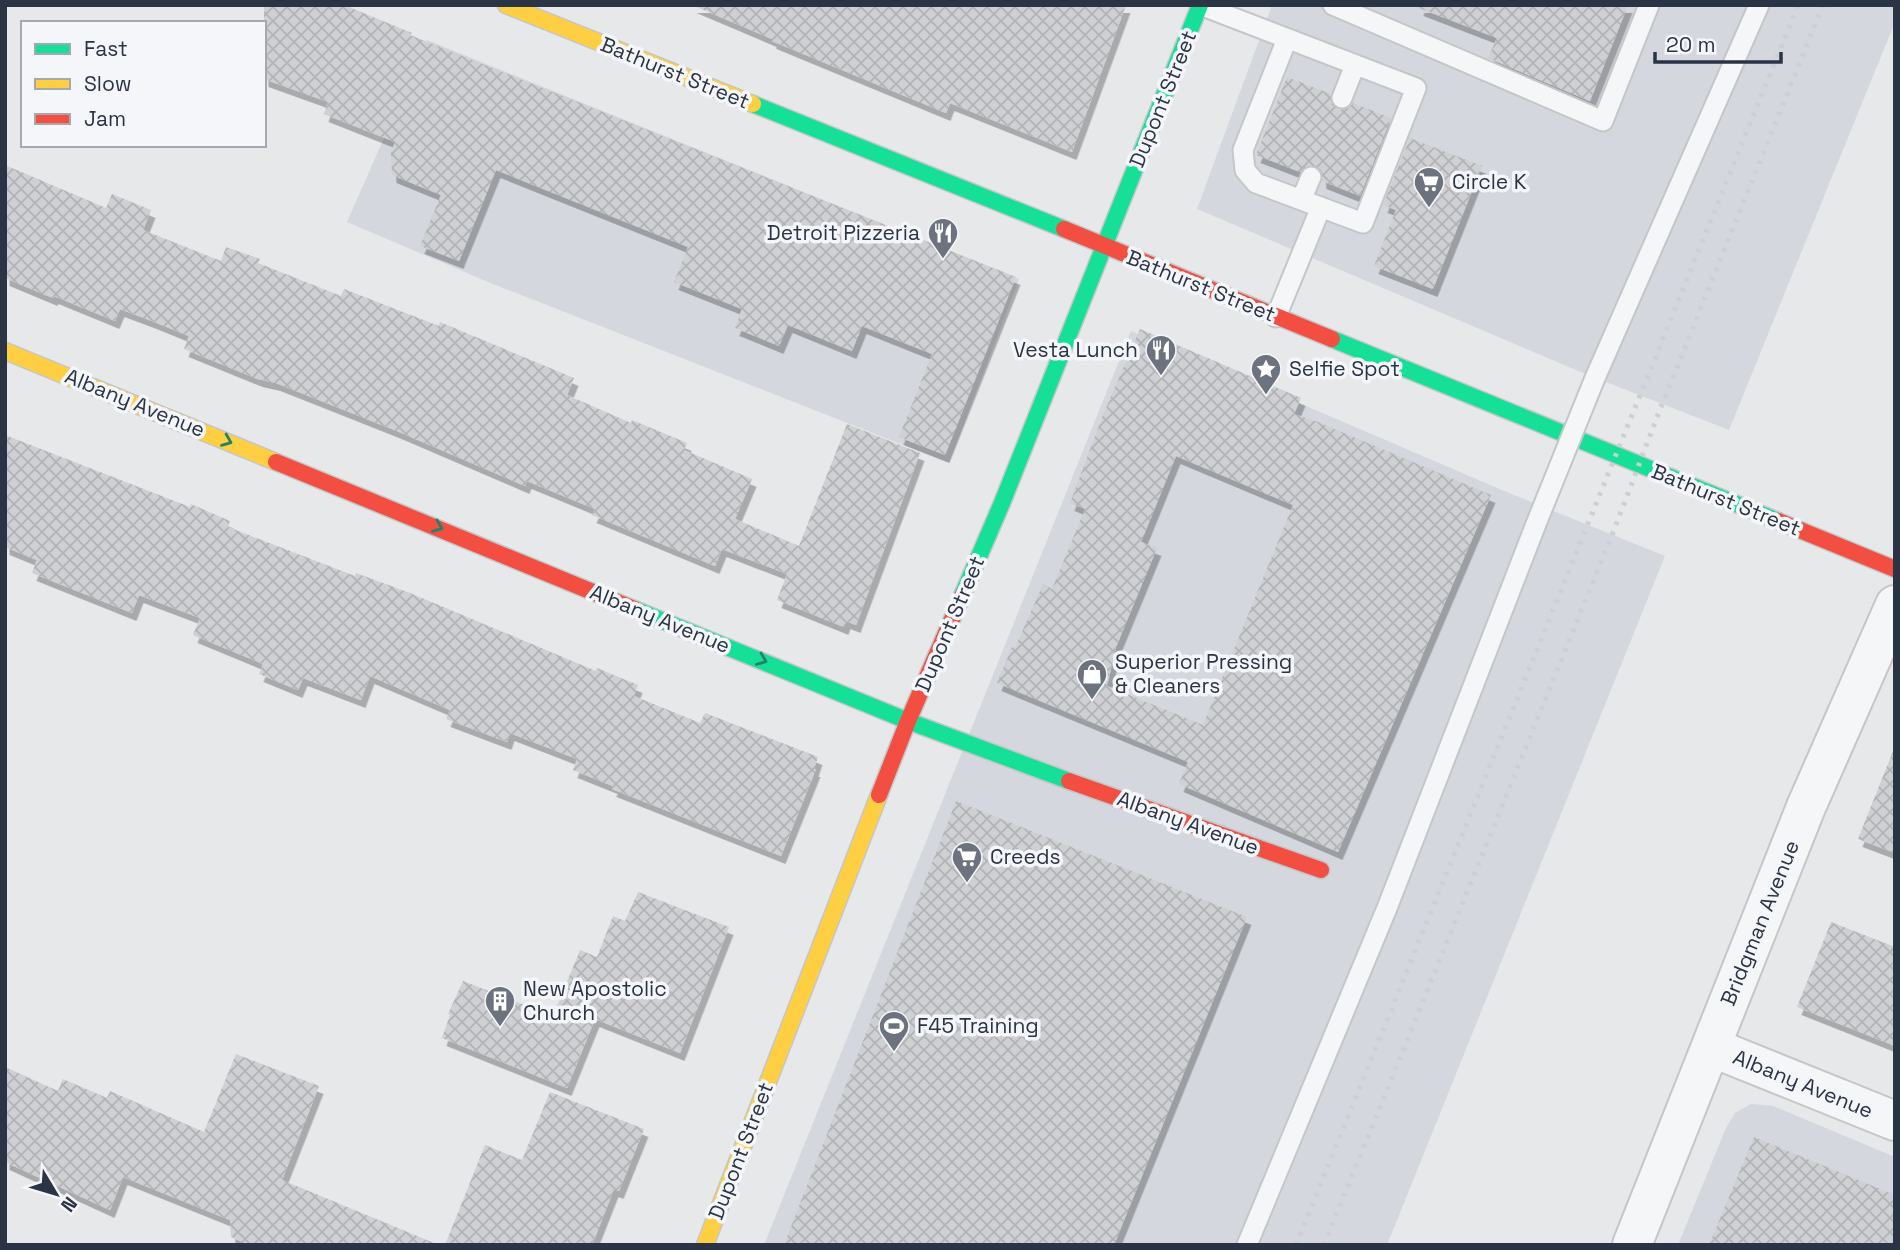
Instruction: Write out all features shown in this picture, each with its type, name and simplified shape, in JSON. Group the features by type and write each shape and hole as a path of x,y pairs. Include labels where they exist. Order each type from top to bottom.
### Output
{"main road":[{"name":"Bathurst Street","path":"506,5 1895,569"},
{"name":"Dupont Street","path":"705,1245 908,722 1002,503 1200,5"},
{"name":"Albany Avenue","path":"5,351 908,722 1321,870"}],"street":[{"name":"Bridgman Avenue","path":"1632,1245 1806,807 1895,605"},
{"name":"Albany Avenue","path":"1711,1046 1895,1121"}],"lane":[{"path":"1200,5 1416,88 1363,223 1256,183 1245,170 1244,150 1287,39"},
{"path":"1333,5 1603,121 1648,5"},
{"path":"1247,1245 1387,908 1595,378 1759,5"},
{"path":"1342,98 1355,65"},
{"path":"1301,200 1311,177"},
{"path":"1276,317 1321,207"}],"shaded area":[{"path":"1272,5 1895,5 1895,22 1729,430 1583,373 1197,209"},
{"path":"427,40 1019,279 949,463 488,282 347,222"},
{"path":"1131,331 1509,493 1665,556 1387,1245 764,1245"},
{"path":"1751,1104 1773,1106 1895,1157 1895,1245 1678,1245 1726,1128 1735,1113"}],"building":[{"path":"264,5 344,5 412,33 410,35 1016,277 945,455 899,437 932,354 862,326 852,351 788,325 779,346 735,328 742,309 674,282 688,247 496,170 459,261 420,246 441,195 392,175 391,153 395,142 324,114 328,102 266,80"},
{"path":"692,5 1126,5 1072,152 950,103 946,113"},
{"path":"1420,5 1628,5 1590,101 1488,58 1497,38 1419,8"},
{"path":"1287,77 1331,94 1332,105 1338,110 1349,108 1353,103 1391,118 1360,196 1322,181 1321,170 1315,166 1304,167 1300,172 1256,155"},
{"name":"Circle K","path":"1410,138 1482,166 1433,289 1374,266 1396,210 1383,205"},
{"path":"5,165 106,208 112,194 151,210 143,230 221,261 226,247 260,259 258,263 341,296 344,289 439,326 440,322 574,378 567,395 631,423 632,420 687,443 684,450 752,479 735,519 799,546 847,424 920,453 856,625 846,621 844,627 777,600 787,574 722,549 715,566 592,515 595,509 527,481 525,486 397,431 184,349 189,336 120,309 115,321 5,278"},
{"path":"1140,329 1301,398 1294,414 1491,495 1338,852 1179,784 1188,762 997,683 1043,584 1052,589 1085,509 1070,503 1103,415","holes":["1176,456 1293,505 1203,725 1107,686 1116,647 1157,548 1141,542"]},
{"path":"5,435 190,507 191,504 230,521 228,527 355,576 356,573 410,593 596,671 597,668 638,685 634,696 700,723 705,713 818,757 816,769 781,856 612,789 613,786 573,770 577,759 510,733 507,742 446,719 450,710 370,676 361,700 303,678 298,690 259,674 263,664 193,635 200,618 139,595 132,613 32,573 37,560 5,547"},
{"path":"1895,751 1895,853 1858,839"},
{"path":"956,801 1247,917 1114,1245 784,1245"},
{"path":"638,892 729,927 680,1053 595,1019 567,1088 442,1038 450,1015 448,1014 463,981 553,1016 580,950 597,957 613,916 625,921"},
{"path":"1831,922 1895,947 1895,1046 1797,1007"},
{"path":"236,1054 319,1086 282,1180 439,1245 250,1245 231,1237 230,1220 123,1177 110,1210 5,1162 5,1067 58,1091 63,1079 107,1098 110,1091 204,1132"},
{"path":"550,1092 644,1129 619,1191 614,1189 592,1245 445,1245 485,1145 522,1160"},
{"path":"1754,1137 1895,1195 1895,1245 1709,1245"}],"railway":[{"path":"1296,1245 1798,5"},
{"path":"1324,1245 1614,530 1823,5"}],"traffic: fast":[{"path":"962,596 1002,503 1200,5"},
{"path":"753,104 1064,229"},
{"path":"1332,339 1778,521"},
{"path":"634,609 908,721 1069,781"}],"traffic: slow":[{"path":"506,5 753,104"},
{"path":"5,351 276,462"},
{"path":"705,1245 879,795"}],"traffic: jam":[{"path":"1064,229 1332,339"},
{"path":"276,462 634,609"},
{"path":"1778,521 1895,569"},
{"path":"879,795 962,596"},
{"path":"1069,781 1321,870"}],"place":[{"name":"Circle K","path":"1429,209"},
{"name":"Detroit Pizzeria","path":"943,260"},
{"name":"Vesta Lunch","path":"1161,377"},
{"name":"Selfie Spot","path":"1266,396"},
{"name":"Superior Pressing & Cleaners","path":"1092,701"},
{"name":"Creeds","path":"967,884"},
{"name":"New Apostolic Church","path":"500,1028"},
{"name":"F45 Training","path":"894,1053"}]}
